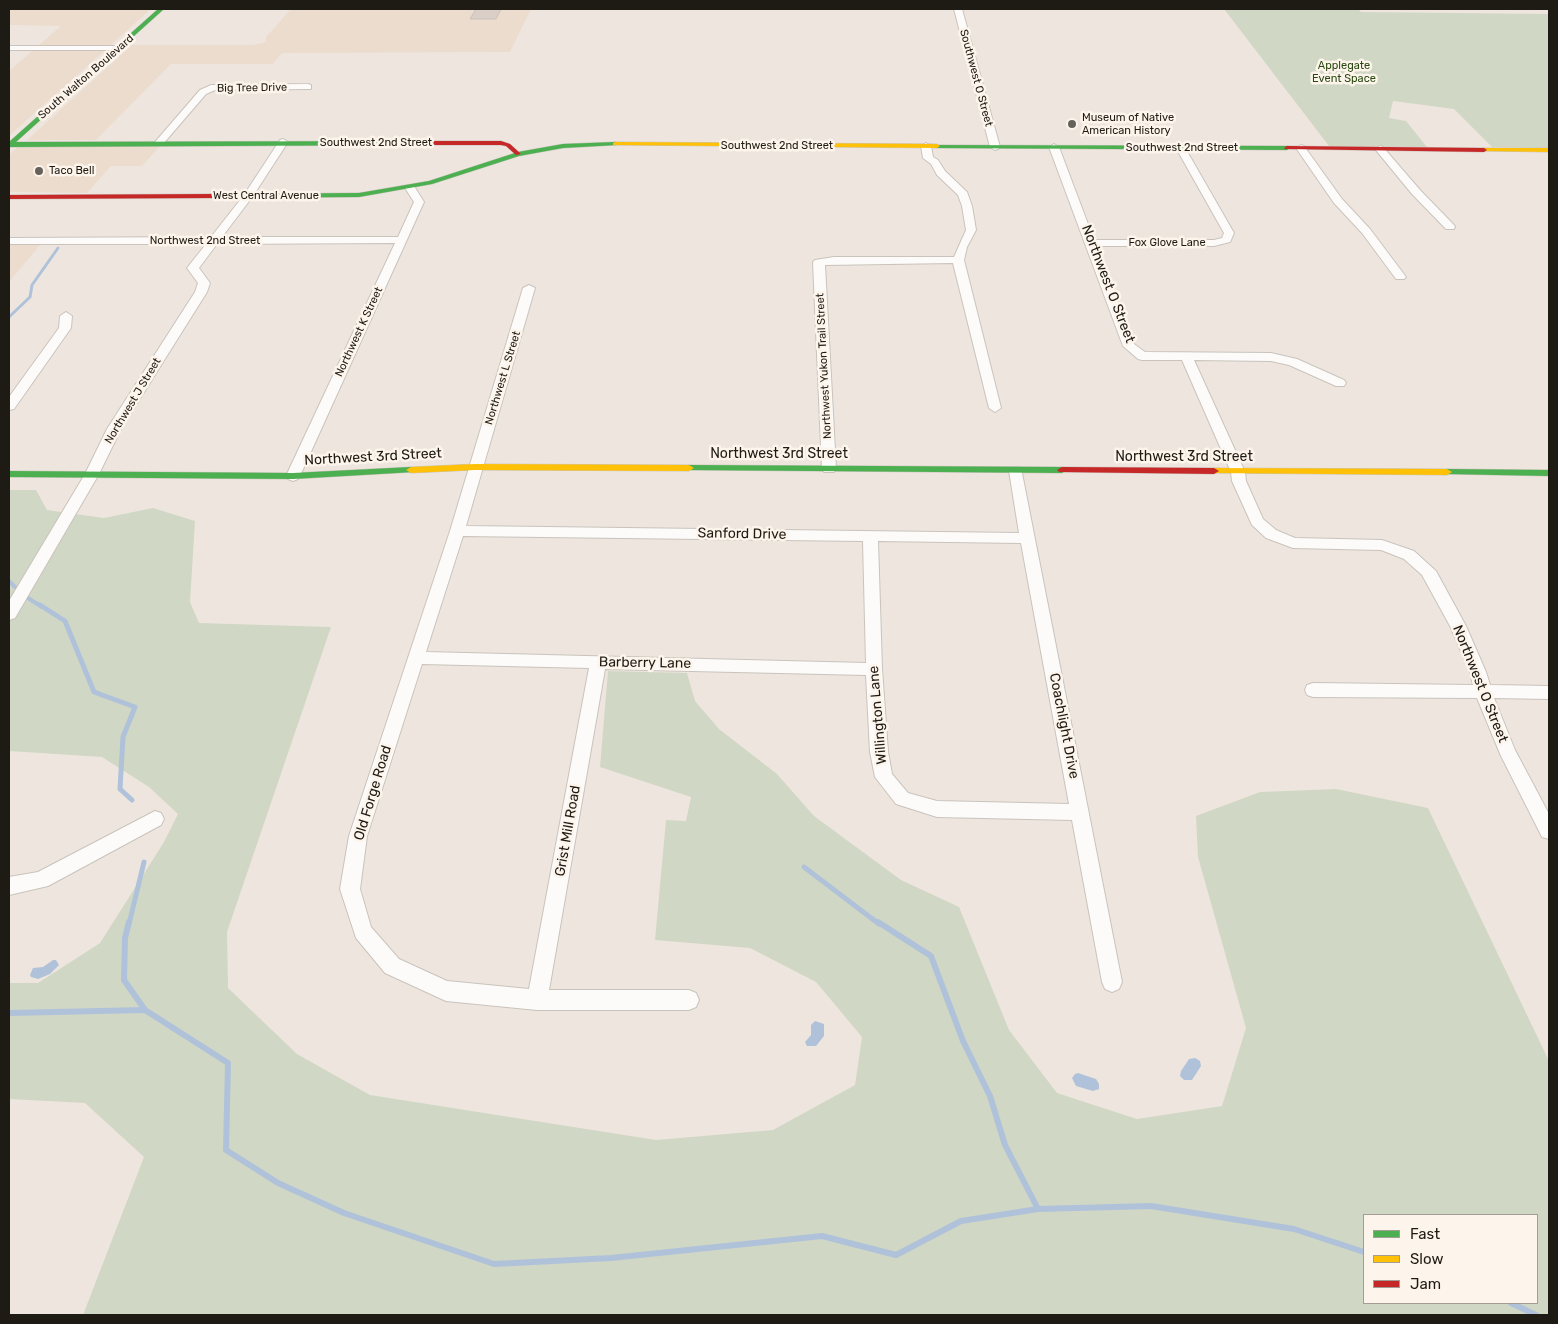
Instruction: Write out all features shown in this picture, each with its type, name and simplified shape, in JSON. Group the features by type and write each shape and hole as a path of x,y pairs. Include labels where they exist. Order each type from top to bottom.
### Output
{"main road":[{"name":"South Walton Boulevard","path":"9,144 162,9"},
{"name":"Southwest 2nd Street","path":"9,144 501,142 508,145 518,154 563,146 588,144 1549,150"},
{"name":"West Central Avenue","path":"9,197 359,195 410,188 430,183 518,154"},
{"name":"Northwest 3rd Street","path":"9,474 293,476 475,467 1549,473"}],"street":[{"name":"Southwest O Street","path":"958,9 995,147"},
{"path":"9,48 119,48"},
{"path":"16,56 26,48"},
{"name":"Big Tree Drive","path":"160,142 203,92 214,87 308,87"},
{"name":"Northwest J Street","path":"9,614 92,474 114,429 201,292 204,284 193,268 248,196 283,142"},
{"path":"931,146 928,158 935,162 941,173 956,186 967,206 971,230 958,260 994,408"},
{"name":"Northwest O Street","path":"1054,147 1092,243 1129,346 1142,356 1187,358 1238,472 1257,522 1271,534 1293,543 1382,544 1409,555 1428,571 1458,626 1478,672 1483,692 1507,751 1549,831"},
{"name":"Fox Glove Lane","path":"1092,243 1214,243 1226,240 1229,233 1181,148"},
{"path":"1301,148 1338,202 1366,231 1400,277"},
{"path":"1380,149 1416,192 1450,226"},
{"name":"Northwest K Street","path":"293,476 419,202 410,188"},
{"name":"Northwest 2nd Street","path":"9,241 402,240"},
{"name":"Northwest Yukon Trail Street","path":"829,469 819,262 834,260 958,260"},
{"name":"Northwest L Street","path":"475,467 529,288"},
{"path":"9,406 65,328 66,316"},
{"path":"1187,358 1271,357 1293,362 1340,383"},
{"name":"Old Forge Road","path":"475,467 457,531 358,836 350,889 363,932 392,966 446,991 537,1000 689,1000"},
{"name":"Coachlight Drive","path":"1016,471 1112,982"},
{"name":"Sanford Drive","path":"457,531 1028,538"},
{"name":"Willington Lane","path":"870,536 874,669 879,752 884,777 902,799 937,809 1080,812"},
{"name":"Barberry Lane","path":"416,658 874,669"},
{"name":"Grist Mill Road","path":"537,1000 598,662"},
{"path":"1313,690 1549,692"},
{"path":"9,886 40,880 155,818"}],"shaded area":[{"path":"9,9 151,9 9,136 9,71 61,26 9,25"},
{"path":"291,9 531,9 510,52 282,53 273,64 171,64 96,140 27,140 132,45 254,45 266,42 266,37"},
{"path":"21,144 162,144 142,166 111,166 87,193 9,192 9,155"},
{"path":"9,244 41,244 9,282"}],"green space":[{"name":"Applegate Event Space","path":"1224,9 1358,9 1361,12 1549,14 1549,148 1492,147 1454,109 1393,101 1389,118 1406,121 1427,147 1329,146"},
{"path":"9,490 36,490 47,510 104,518 153,508 195,521 190,602 199,623 331,627 227,932 228,988 297,1054 370,1095 656,1140 773,1130 855,1085 862,1037 816,982 750,948 655,940 666,820 686,821 691,797 600,767 608,671 687,673 695,701 719,729 777,774 814,816 901,880 959,907 1009,1030 1057,1093 1137,1119 1222,1106 1246,1028 1198,857 1196,816 1260,792 1336,789 1428,808 1549,1061 1549,1315 83,1315 144,1157 85,1103 9,1099 9,983 38,983 100,943 164,842 178,814 149,787 102,757 9,751"}],"water":[{"path":"56,960 59,965 50,974 38,979 31,977 33,968 43,967"},
{"path":"815,1021 824,1024 824,1036 816,1046 807,1046 805,1042 811,1035 811,1025"},
{"path":"1195,1058 1200,1061 1201,1066 1192,1080 1184,1080 1180,1076 1181,1071 1189,1059"},
{"path":"1078,1073 1096,1079 1099,1089 1093,1091 1076,1086 1072,1078"}],"building":[{"path":"476,9 501,9 496,19 470,19"}],"waterway":[{"path":"9,317 30,297 32,285 58,248"},
{"path":"9,581 15,587"},
{"path":"28,598 42,607"},
{"path":"40,605 65,621 94,692 135,707 123,737 120,789 132,800"},
{"path":"129,924 144,862"},
{"path":"804,867 879,924"},
{"path":"129,922 125,938 124,980 145,1010"},
{"path":"878,922 931,956 963,1041 990,1096 1005,1145 1038,1209"},
{"path":"9,1013 145,1010"},
{"path":"145,1010 228,1063 226,1150 278,1183 344,1213 494,1264 611,1258 822,1236 896,1255 961,1221 1038,1209"},
{"path":"1038,1209 1151,1206 1294,1229 1363,1252"},
{"path":"1513,1304 1536,1315"}],"traffic: fast":[{"path":"9,145 161,9"},
{"path":"10,144 432,143"},
{"path":"211,196 359,195 430,183 518,154 563,146 615,144"},
{"path":"937,146 1287,148"},
{"path":"689,468 1062,470"},
{"path":"9,474 293,476 411,470"},
{"path":"1447,472 1549,473"}],"traffic: slow":[{"path":"615,144 937,146"},
{"path":"1484,150 1549,150"},
{"path":"411,470 475,467 689,468"},
{"path":"1214,471 1447,472"}],"traffic: jam":[{"path":"432,143 501,143 508,145 518,154"},
{"path":"1287,148 1484,150"},
{"path":"9,197 211,196"},
{"path":"1062,470 1214,471"}],"place":[{"name":"Museum of Native American History","path":"1072,124"},
{"name":"Taco Bell","path":"39,171"}]}
